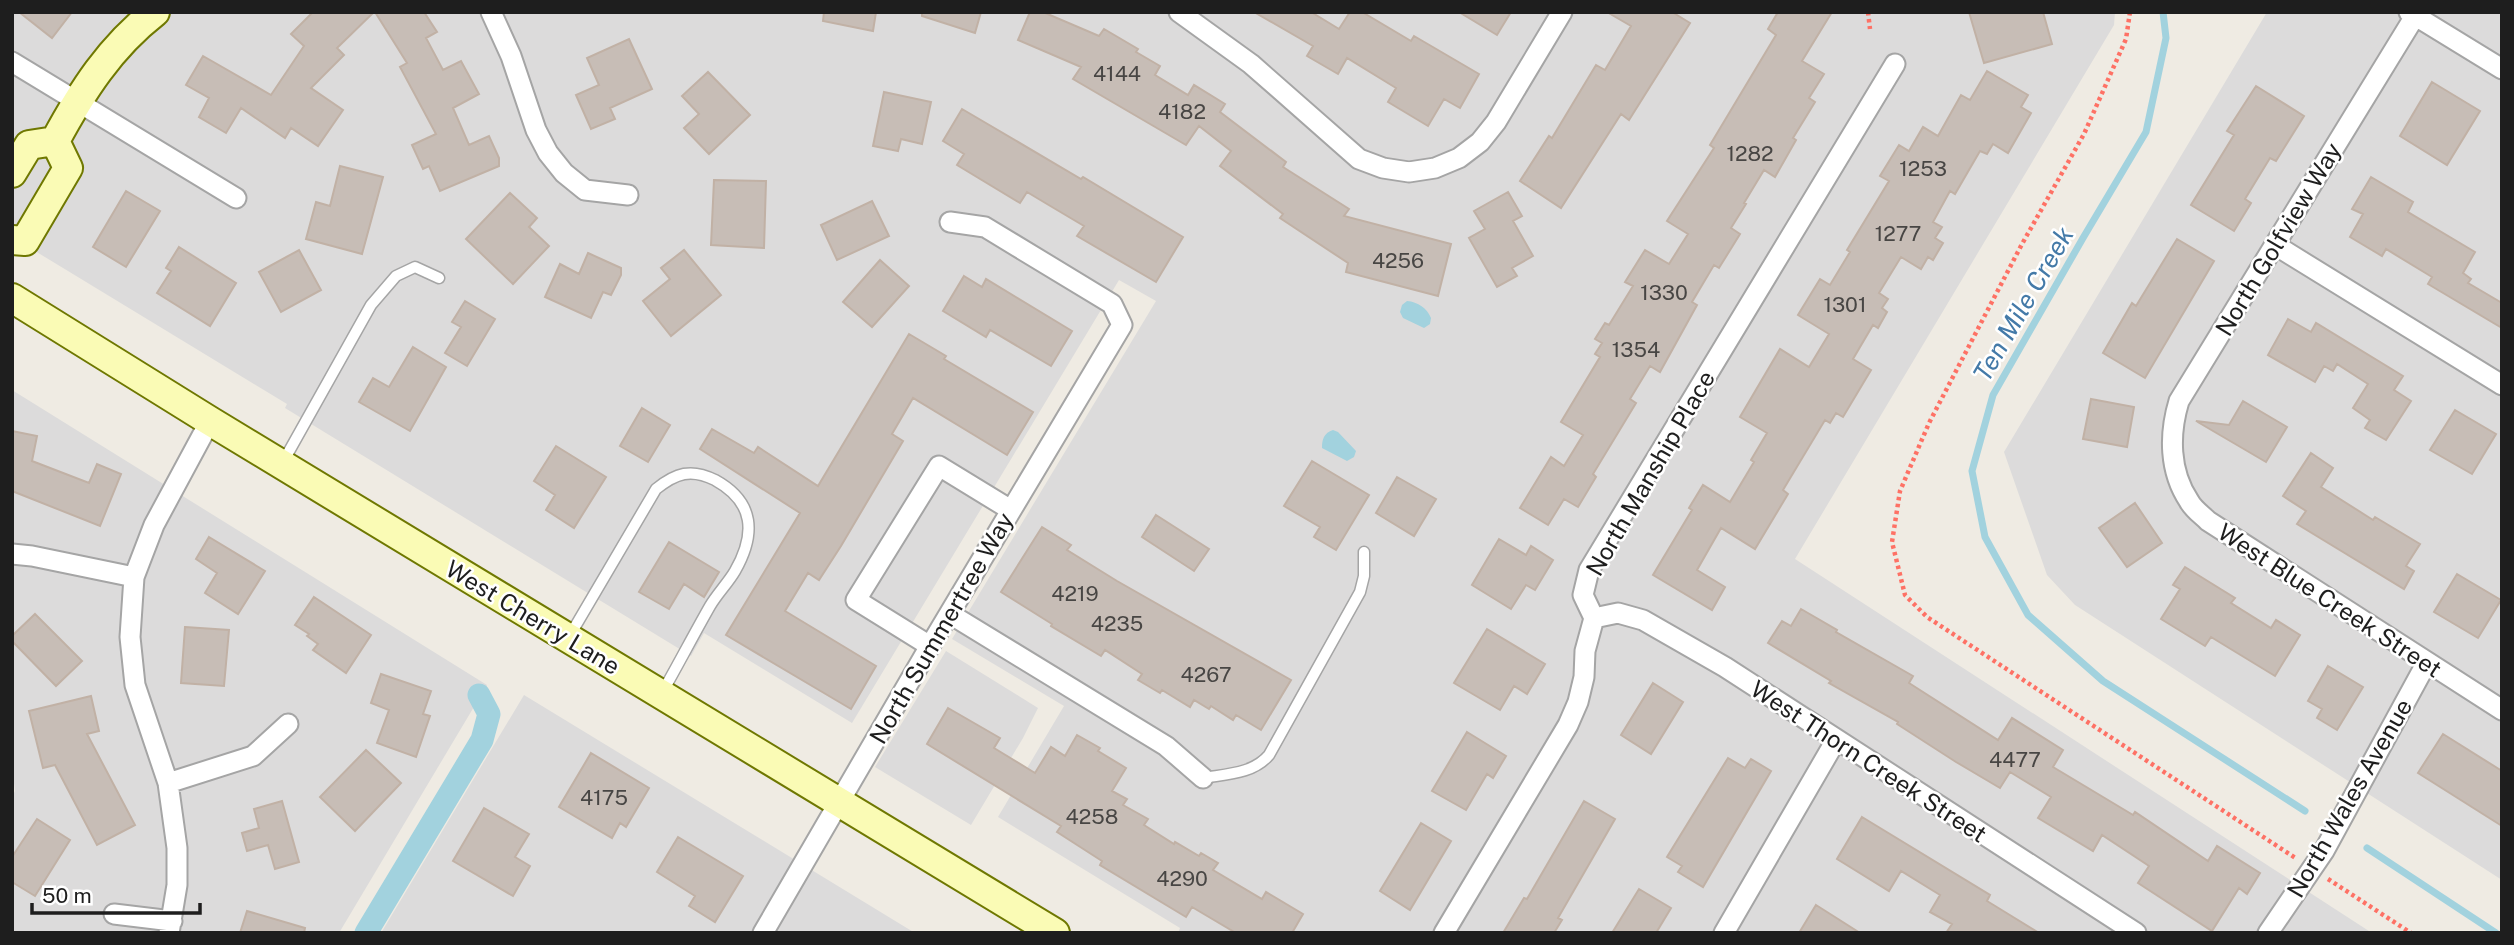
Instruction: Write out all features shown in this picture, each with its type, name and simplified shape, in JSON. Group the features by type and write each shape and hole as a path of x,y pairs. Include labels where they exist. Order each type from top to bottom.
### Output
{"main road":[{"path":"55,141 77,101 107,57 124,38 155,12"},
{"path":"12,173 29,145 55,141"},
{"path":"12,240 25,241 68,168 55,141"},
{"name":"West Cherry Lane","path":"12,298 568,639 1055,933"}],"street":[{"path":"491,12 511,56 536,130 548,153 564,173 585,190 628,195"},
{"path":"1179,12 1251,64 1359,159 1383,168 1409,172 1435,168 1459,158 1480,142 1496,122 1562,12"},
{"path":"2412,14 2502,69"},
{"name":"North Golfview Way","path":"2176,472 2172,442 2173,422 2179,401 2412,14"},
{"path":"12,62 236,198"},
{"name":"North Manship Place","path":"1594,618 1583,595 1589,570 1895,64"},
{"name":"North Summertree Way","path":"763,933 1010,510 1122,325 1112,304 985,228 950,222"},
{"path":"2275,245 2502,385"},
{"path":"114,914 170,927 177,885 177,848 167,783 135,685 130,637 134,577 154,525 210,421"},
{"path":"930,646 856,600 939,466 1010,510"},
{"name":"West Blue Creek Street","path":"2176,472 2189,502 2208,521 2502,710"},
{"path":"12,554 134,577"},
{"name":"West Thorn Creek Street","path":"1594,618 1618,613 1643,620 1724,667 2136,933"},
{"path":"950,614 1166,746 1203,778"},
{"path":"1444,933 1568,725 1578,702 1584,677 1585,651 1594,618"},
{"name":"North Wales Avenue","path":"2268,933 2324,850 2427,662"},
{"path":"167,783 253,756 288,724"},
{"path":"1724,933 1836,740"}],"lane":[{"path":"282,464 371,305 396,276 415,267 439,278"},
{"path":"568,639 656,489 683,473 704,475 725,486 742,503 750,522 748,543 735,571 712,603 661,695"},
{"path":"1203,778 1251,769 1263,763 1269,755 1360,592 1364,576 1364,552"}],"path":[{"path":"1868,12 1870,29"},
{"path":"2130,12 2126,39 2084,134 2022,244 1929,423 1900,491 1892,542 1905,595 1927,617 2298,859"},
{"path":"2327,878 2411,933"}],"shaded area":[{"path":"12,12 2115,12 2114,25 1795,559 2372,933 1178,933 1180,928 998,817 1064,706 952,639 1156,301 1119,280 852,723 704,633 691,656 285,408 287,404 12,237"},
{"path":"2267,12 2502,12 2502,880 2075,605 2047,575 2004,452"},
{"path":"12,390 487,685 339,933 12,933 12,797 15,791 12,768"},
{"path":"946,651 1038,708 971,825 875,767"},
{"path":"524,695 915,933 381,933"}],"water":[{"path":"1407,301 1425,308 1431,318 1430,324 1424,328 1403,318 1400,312"},
{"path":"1333,430 1356,451 1354,457 1347,461 1322,448 1324,437"}],"building":[{"path":"19,12 72,12 52,38"},
{"path":"313,12 374,12 337,48 344,55 311,88 343,110 318,146 291,128 285,138 241,108 226,133 199,117 209,98 186,85 203,56 271,95 304,46 291,34"},
{"path":"375,12 424,12 437,32 426,38 443,70 461,61 479,94 453,108 469,145 489,136 499,158 499,166 440,191 429,166 423,169 412,145 436,134 400,67 407,63"},
{"path":"824,12 876,12 873,31 823,21"},
{"path":"922,12 981,12 975,33 922,16"},
{"path":"1030,12 1043,12 1099,36 1104,29 1160,66 1155,75 1188,95 1194,85 1225,104 1220,112 1286,162 1283,167 1349,209 1344,216 1451,244 1438,296 1346,272 1348,263 1280,218 1283,214 1220,166 1231,151 1199,126 1186,145 1073,79 1081,67 1018,40"},
{"path":"1254,12 1311,12 1339,29 1350,12 1362,12 1411,41 1414,36 1479,74 1460,108 1444,99 1428,126 1388,102 1396,88 1347,58 1338,74 1307,56 1313,46"},
{"path":"1459,12 1511,12 1497,35"},
{"path":"1607,12 1672,12 1690,23 1629,120 1621,114 1561,208 1520,181 1549,136 1552,138 1596,65 1605,70 1631,26"},
{"path":"1778,12 1832,12 1802,61 1824,74 1809,98 1815,102 1793,138 1796,140 1775,177 1764,170 1744,203 1746,204 1731,228 1740,234 1719,268 1714,265 1692,302 1697,305 1660,372 1650,366 1630,399 1636,403 1593,474 1596,477 1578,507 1564,499 1548,525 1520,508 1551,457 1564,466 1583,435 1561,422 1600,357 1595,354 1602,343 1595,339 1605,323 1609,325 1633,286 1625,282 1645,250 1669,264 1688,234 1667,221 1714,148 1710,145 1776,35 1768,29"},
{"path":"1969,12 2043,12 2052,44 1984,63"},
{"path":"629,39 652,89 610,108 615,119 591,129 576,95 599,85 587,58"},
{"path":"1987,71 2028,95 2021,107 2031,113 2008,153 1993,144 1987,154 1980,151 1955,194 1950,191 1933,222 1942,227 1935,238 1943,243 1933,260 1928,257 1921,269 1901,257 1879,293 1888,299 1882,308 1887,312 1878,328 1873,325 1853,359 1871,370 1843,417 1836,413 1830,423 1825,420 1783,490 1788,494 1755,549 1721,528 1697,570 1725,587 1712,610 1653,575 1692,510 1689,508 1703,485 1730,502 1754,462 1751,460 1767,433 1740,417 1780,349 1809,367 1829,334 1798,315 1820,279 1830,285 1850,252 1847,250 1889,181 1880,176 1899,145 1909,151 1923,127 1938,136 1961,95 1970,100"},
{"path":"708,72 750,115 709,154 684,128 699,114 682,96"},
{"path":"2432,82 2480,111 2447,165 2400,136"},
{"path":"2256,86 2304,116 2276,161 2270,158 2245,199 2251,203 2234,231 2191,205 2234,135 2227,131"},
{"path":"884,92 931,102 922,144 901,139 898,151 873,146"},
{"path":"962,109 1183,237 1156,282 1077,236 1084,226 1027,192 1020,203 957,165 964,154 943,141"},
{"path":"340,166 383,177 362,254 306,239 316,202 330,206"},
{"path":"2371,177 2413,202 2408,212 2475,252 2463,273 2471,279 2468,283 2502,303 2502,328 2428,284 2432,277 2386,249 2382,256 2350,237 2363,214 2352,209"},
{"path":"714,180 766,181 764,248 711,245"},
{"path":"126,191 160,211 126,267 93,247"},
{"path":"1508,192 1522,216 1513,221 1533,256 1512,268 1517,276 1497,287 1469,238 1485,229 1474,211"},
{"path":"510,193 537,218 529,227 549,246 513,284 466,239"},
{"path":"872,201 889,236 837,260 821,225"},
{"path":"2177,239 2214,261 2145,378 2103,353 2132,303 2136,306"},
{"path":"179,247 236,283 210,326 157,293 171,271 166,268"},
{"path":"299,250 321,290 281,312 259,272"},
{"path":"684,250 721,295 671,336 643,301 670,279 661,268"},
{"path":"588,253 621,268 621,275 611,295 603,292 591,318 545,297 560,264 579,274"},
{"path":"880,260 909,286 872,327 843,302"},
{"path":"964,276 982,287 986,279 1072,331 1051,366 990,330 986,337 943,311"},
{"path":"465,301 495,319 467,366 445,353 461,327 452,322"},
{"path":"2288,319 2311,332 2316,323 2403,376 2394,390 2411,401 2386,440 2365,428 2370,420 2353,408 2368,384 2337,364 2333,371 2324,366 2315,382 2268,355"},
{"path":"909,334 946,356 944,359 1033,412 1007,455 913,398 892,434 903,441 841,546 819,580 808,573 785,611 876,666 851,709 726,635 800,513 700,449 712,429 754,453 758,447 818,486"},
{"path":"413,347 446,367 410,431 359,402 373,378 389,387"},
{"path":"2091,399 2134,407 2127,447 2083,439"},
{"path":"2243,401 2287,427 2266,462 2196,421 2229,425"},
{"path":"642,408 670,425 648,462 620,446"},
{"path":"2455,410 2496,434 2472,474 2430,450"},
{"path":"12,431 37,436 32,461 89,483 97,464 121,474 100,526 12,491"},
{"path":"556,446 606,477 574,528 546,510 555,495 534,481"},
{"path":"2311,453 2333,468 2321,487 2373,520 2375,517 2420,544 2406,566 2414,571 2404,589 2297,524 2306,511 2283,496"},
{"path":"1312,461 1369,495 1336,550 1314,537 1320,527 1284,506"},
{"path":"1397,477 1436,499 1414,536 1376,513"},
{"path":"2135,503 2162,543 2127,567 2099,528"},
{"path":"1156,515 1209,549 1194,571 1142,537"},
{"path":"1042,527 1071,545 1067,550 1117,581 1291,680 1261,730 1236,715 1233,720 1211,706 1209,709 1194,700 1190,707 1162,690 1160,693 1138,680 1142,674 1105,650 1101,656 1001,592"},
{"path":"209,537 265,571 238,614 205,593 217,573 196,559"},
{"path":"1499,539 1526,555 1531,546 1553,560 1535,590 1526,585 1511,609 1472,585"},
{"path":"669,542 719,572 704,597 684,584 669,609 639,592"},
{"path":"2185,567 2235,598 2231,603 2271,628 2276,620 2300,635 2275,676 2211,637 2205,646 2161,619 2180,589 2173,585"},
{"path":"2457,574 2501,600 2478,638 2434,612"},
{"path":"314,597 371,635 346,673 313,650 318,644 295,625"},
{"path":"1801,609 1913,676 1909,683 1998,740 2012,718 2063,750 2053,767 2133,815 2135,812 2208,861 2217,846 2260,873 2247,894 2239,888 2212,931 2138,883 2149,866 2102,835 2093,851 2038,818 2051,797 2010,772 2000,788 1768,643 1782,621 1791,626"},
{"path":"35,614 82,661 56,686 12,641 12,636"},
{"path":"185,627 229,630 224,686 181,683"},
{"path":"1487,629 1545,664 1527,694 1514,686 1500,710 1454,683"},
{"path":"2328,666 2363,687 2337,730 2317,718 2322,709 2308,701"},
{"path":"381,674 431,691 423,714 430,716 416,757 377,743 389,710 371,703"},
{"path":"1653,683 1683,702 1651,754 1621,735"},
{"path":"91,696 99,731 87,734 135,825 97,845 55,765 43,768 29,711"},
{"path":"948,708 1000,738 994,748 1035,773 1051,747 1065,756 1077,735 1100,748 1098,751 1126,768 1112,791 1127,799 1123,805 1148,819 1144,825 1174,844 1175,842 1199,856 1201,853 1218,863 1213,870 1262,899 1266,892 1303,914 1292,933 1236,933 1192,907 1186,917 1100,865 1102,861 1057,832 1061,826 927,744"},
{"path":"1467,732 1506,756 1493,778 1487,774 1466,810 1432,791"},
{"path":"2443,734 2502,771 2502,826 2418,773"},
{"path":"366,750 401,783 355,831 320,797"},
{"path":"591,753 649,788 626,827 620,823 612,838 559,807"},
{"path":"1728,758 1745,768 1751,759 1771,771 1703,887 1678,872 1682,866 1667,857"},
{"path":"282,801 299,862 275,869 268,845 247,851 242,833 259,828 254,809"},
{"path":"1584,801 1615,819 1558,918 1562,920 1554,933 1503,933 1524,898 1527,899"},
{"path":"484,808 529,834 515,857 530,866 513,896 453,861"},
{"path":"1862,817 1990,895 1987,901 2039,933 1946,933 1952,924 1930,912 1940,895 1901,871 1889,891 1837,859"},
{"path":"37,819 70,840 35,896 12,882 12,857"},
{"path":"1421,823 1451,841 1410,910 1380,891"},
{"path":"678,837 743,876 715,922 689,906 695,896 657,872"},
{"path":"1639,889 1671,908 1656,933 1612,933"},
{"path":"1816,905 1860,933 1799,933"},
{"path":"247,911 305,928 304,933 240,933"}],"waterway":[{"name":"Ten Mile Creek","path":"2163,12 2166,38 2146,132 1993,395 1972,471 1985,537 2028,615 2103,681 2305,811"},
{"path":"366,933 482,740 489,714 479,695"},
{"name":"Ten Mile Creek","path":"2367,848 2496,933"}]}
